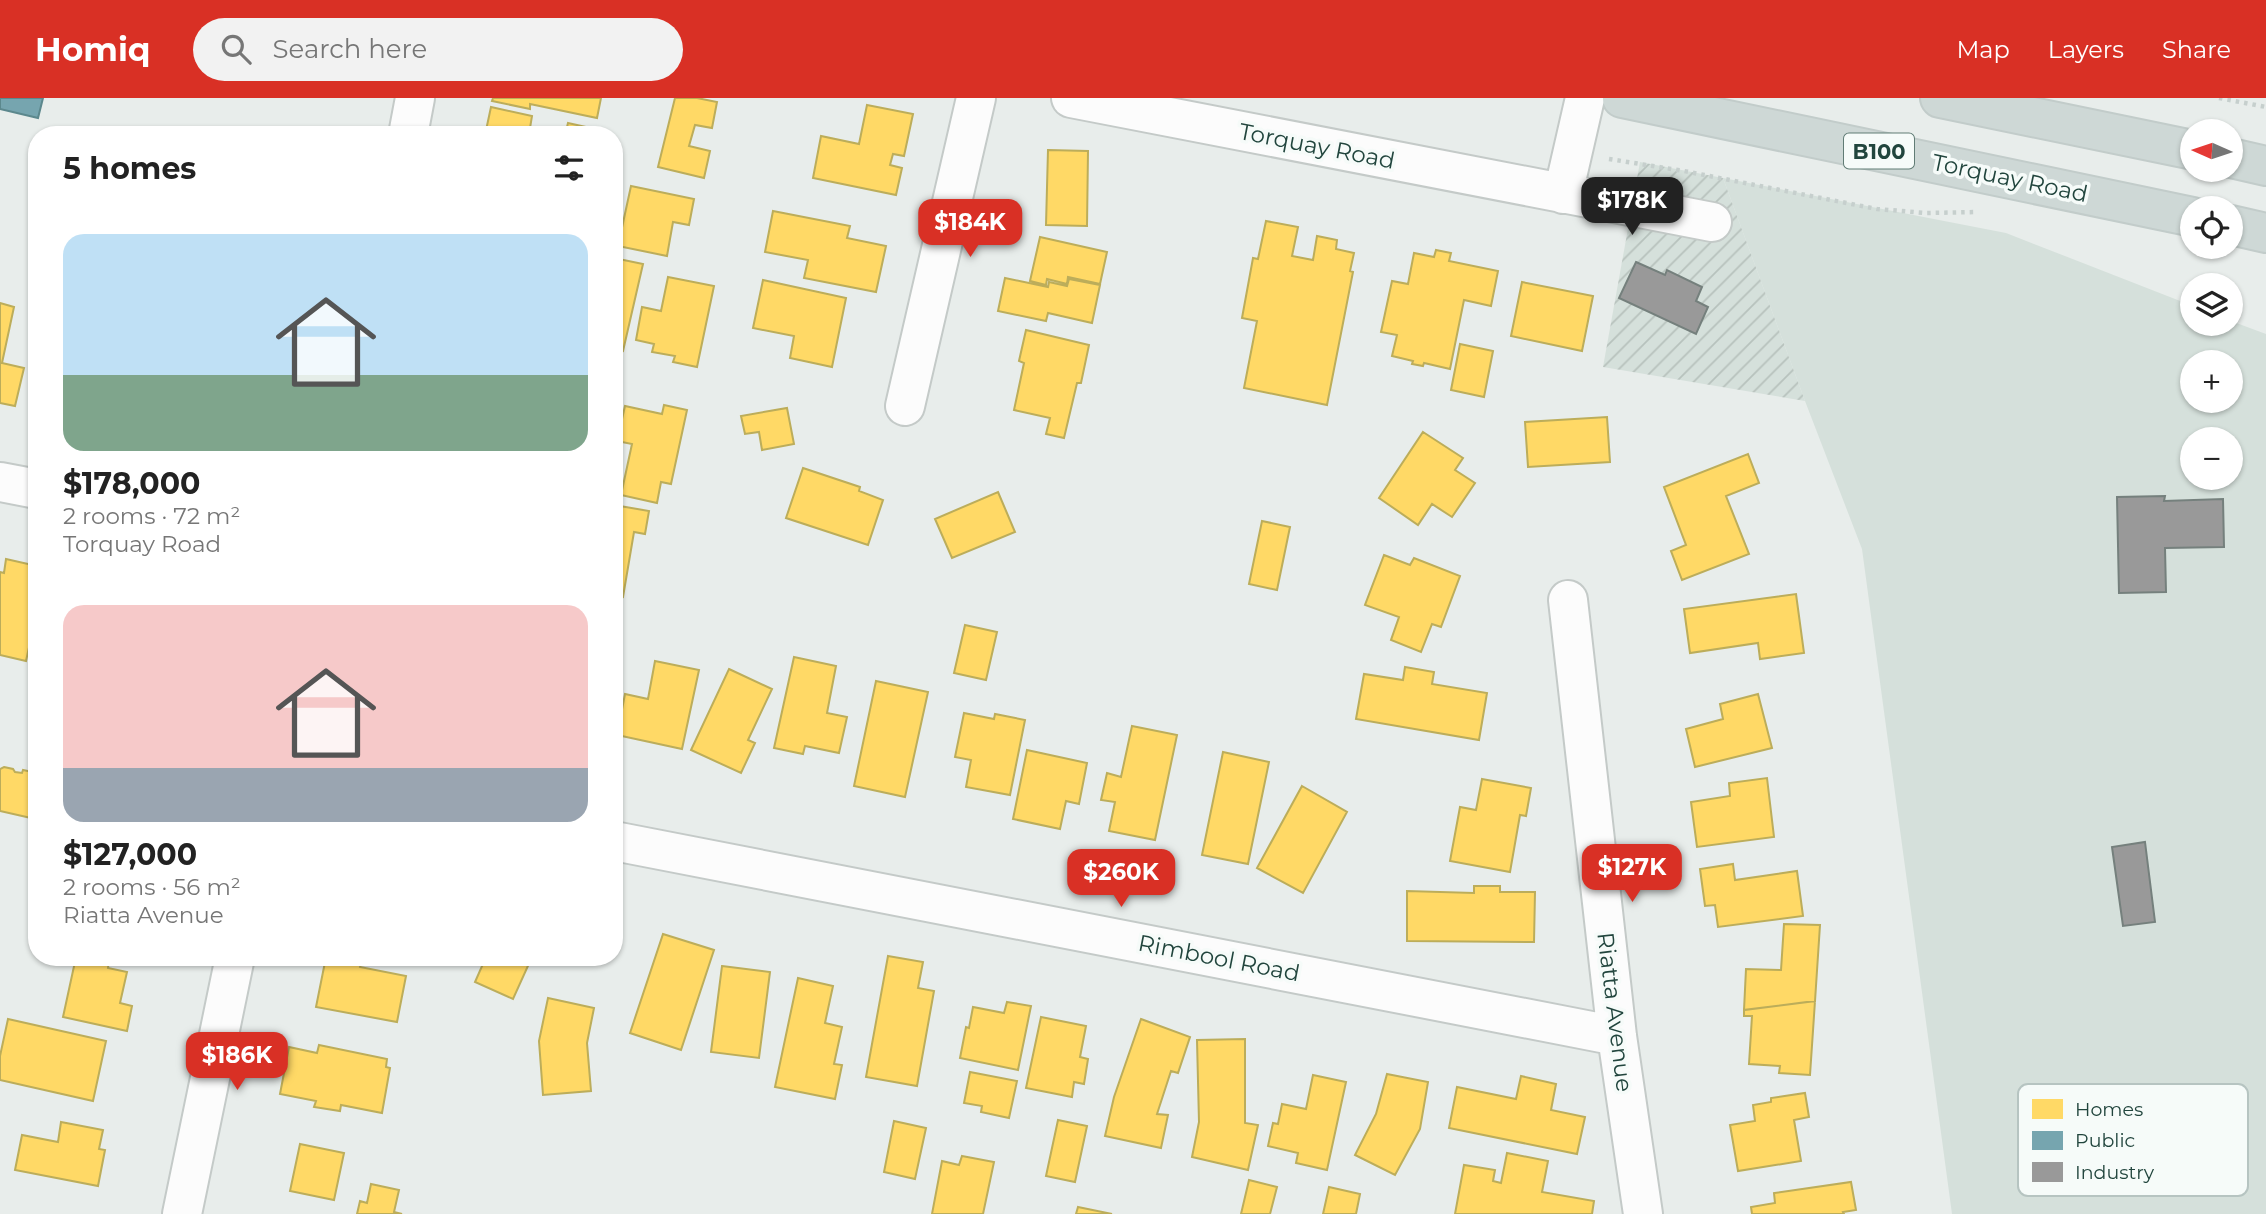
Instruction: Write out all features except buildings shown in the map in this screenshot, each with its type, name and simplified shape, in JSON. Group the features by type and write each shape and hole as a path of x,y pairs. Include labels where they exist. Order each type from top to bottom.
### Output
{"main road":[{"name":"Torquay Road","path":"1622,98 2180,214"},
{"path":"1940,98 2180,147"},
{"path":"2244,161 2266,166"},
{"path":"2243,228 2266,233"}],"street":[{"path":"410,126 415,98"},
{"path":"905,406 976,98"},
{"name":"Torquay Road","path":"1072,98 1712,222"},
{"path":"1563,194 1585,98"},
{"path":"0,482 28,487"},
{"name":"Riatta Avenue","path":"1567,600 1617,1036 1643,1214"},
{"name":"Rimbool Road","path":"623,843 1617,1036"},
{"path":"182,1214 232,966"}],"path":[{"path":"2219,98 2266,107"},
{"path":"1573,153 1684,171 1877,209 1926,213 1990,212"}],"shaded area":[{"path":"1640,162 1723,178 1805,401 1603,367"},
{"path":"1723,178 2006,233 2180,301 2180,336 2243,336 2243,325 2266,334 2266,1214 1952,1214 1862,549"}]}
